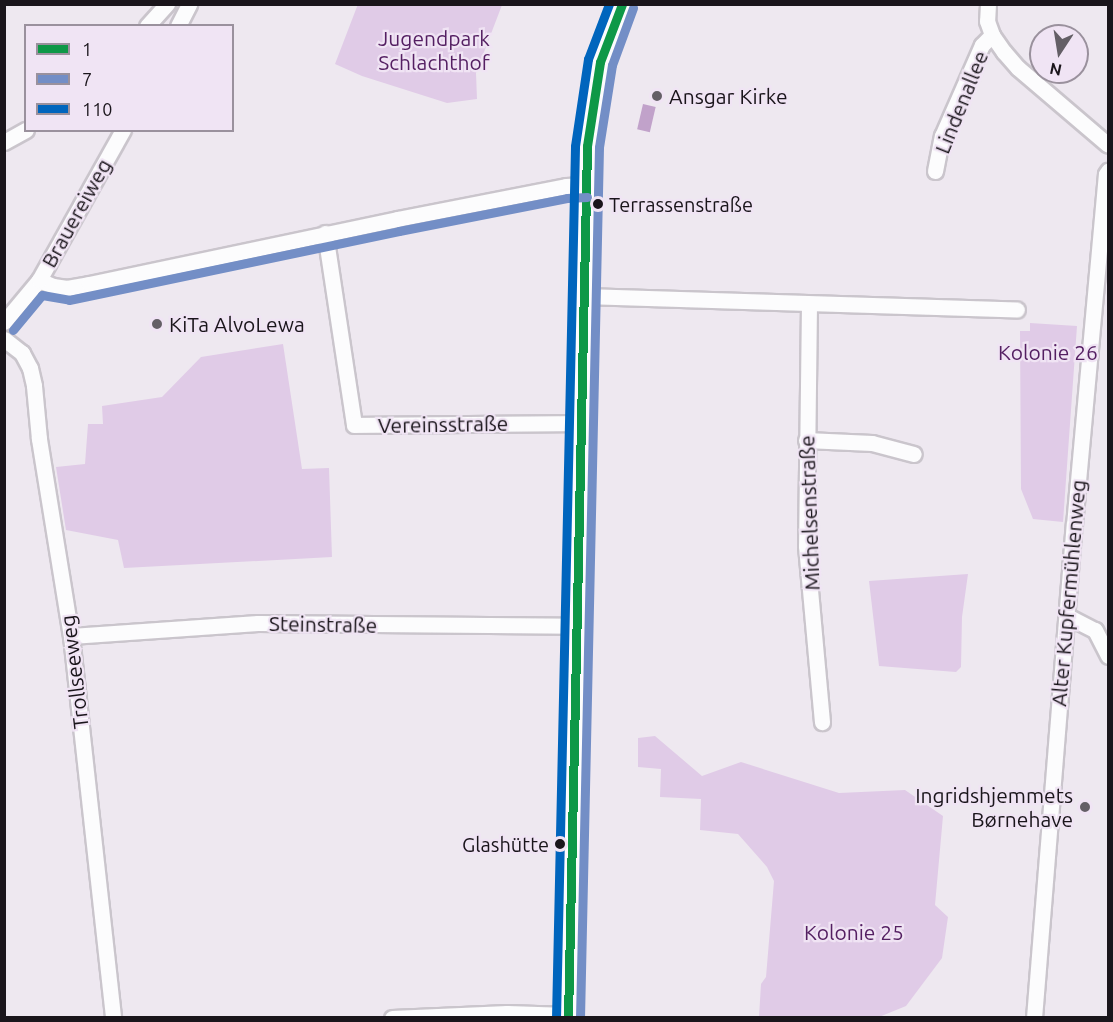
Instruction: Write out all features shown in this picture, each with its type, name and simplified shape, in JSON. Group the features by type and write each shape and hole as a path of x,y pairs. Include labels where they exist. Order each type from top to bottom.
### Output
{"main road":[{"path":"568,1016 587,146 600,62 622,4"}],"street":[{"path":"149,24 167,4"},
{"path":"179,24 189,4"},
{"path":"988,4 987,21 992,35 1018,69 1108,145"},
{"name":"Lindenallee","path":"934,171 942,136 982,45 992,35"},
{"path":"4,142 24,132"},
{"name":"Brauereiweg","path":"4,322 39,280 122,132"},
{"name":"Alter Kupfermühlenweg","path":"1034,1017 1067,616 1108,171"},
{"path":"39,280 53,286 78,286 325,233 566,186 586,185"},
{"name":"Vereinsstraße","path":"325,233 354,425 581,423"},
{"path":"583,296 1017,310"},
{"name":"Michelsenstraße","path":"809,303 806,546 822,722"},
{"name":"Trollseeweg","path":"4,339 22,353 34,386 39,439 71,636 113,1017"},
{"path":"806,440 872,443 914,454"},
{"path":"1067,616 1095,630 1108,656"},
{"name":"Steinstraße","path":"71,636 224,624 576,626"},
{"path":"392,1017 568,1016"}],"green space":[{"name":"Jugendpark Schlachthof","path":"358,4 502,5 476,73 477,99 447,103 362,76 335,64"},
{"name":"Kolonie 26","path":"1030,323 1077,326 1063,522 1033,519 1021,489 1020,331 1030,331"},
{"path":"283,344 302,469 329,468 332,557 124,568 118,540 66,530 56,467 85,464 88,424 103,424 102,406 162,397 201,357"},
{"path":"968,574 962,617 961,667 956,672 879,666 869,581"},
{"name":"Kolonie 25","path":"655,736 702,776 741,762 839,793 905,790 943,816 935,905 948,917 942,958 906,1006 879,1017 759,1017 761,984 766,977 774,881 767,867 738,834 700,830 701,799 660,797 661,769 638,767 638,738"}],"shaded area":[{"path":"643,104 656,107 650,132 637,129"}],"transit line":[{"name":"110","path":"556,1018 575,146 588,59 609,4"},
{"name":"1","path":"568,1018 587,146 600,62 622,4"},
{"name":"7","path":"580,1018 599,147 612,65 633,8"},
{"name":"7","path":"13,330 42,295 69,300 399,231 567,198 587,197"}],"place":[{"name":"Ansgar Kirke","path":"657,96"},
{"name":"Terrassenstraße","path":"598,204"},
{"name":"KiTa AlvoLewa","path":"157,324"},
{"name":"Ingridshjemmets Børnehave","path":"1085,807"},
{"name":"Glashütte","path":"560,844"}]}
